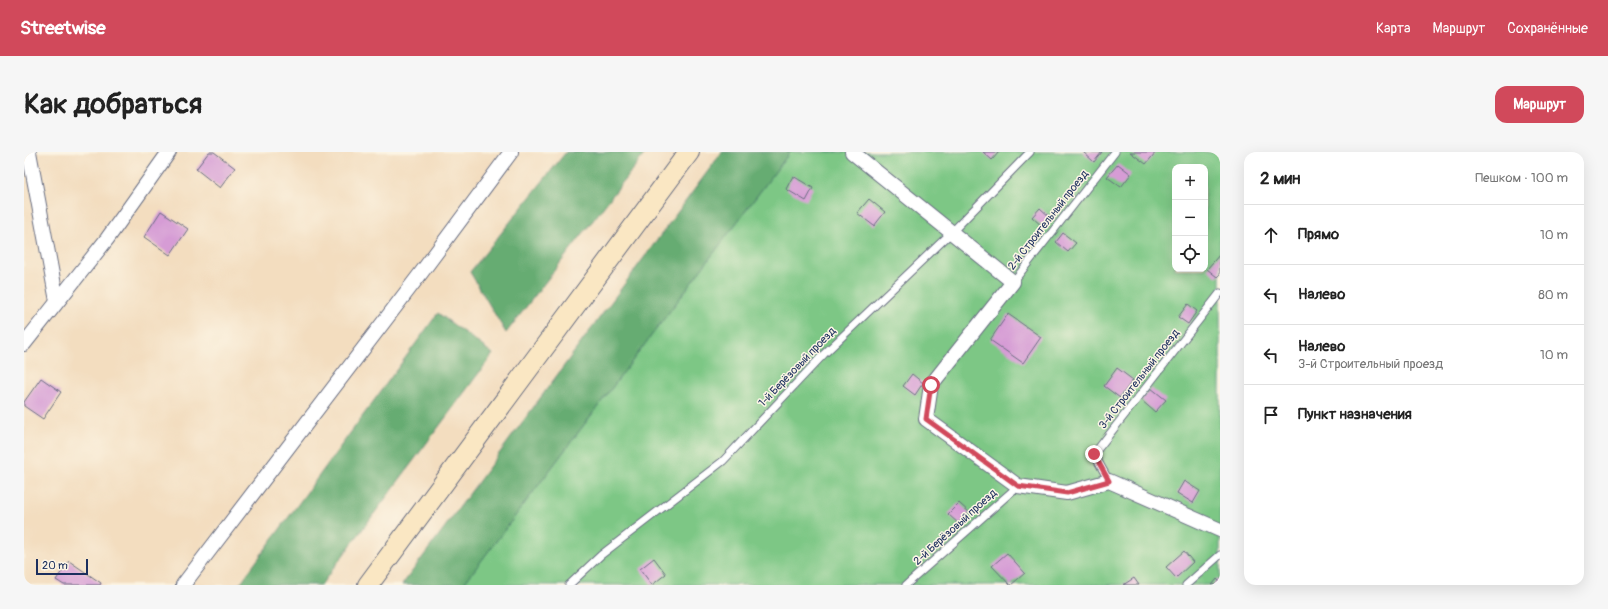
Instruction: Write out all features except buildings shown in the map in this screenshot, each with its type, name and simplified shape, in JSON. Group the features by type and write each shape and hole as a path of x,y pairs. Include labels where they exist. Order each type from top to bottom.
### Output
{"main road":[{"path":"368,585 689,152"}],"street":[{"path":"29,152 57,301"},
{"path":"24,344 107,239 169,152"},
{"path":"183,585 421,273 511,152"},
{"path":"852,152 1013,282 931,385 926,419 1018,486 1067,493 1109,481 1220,530"}],"lane":[{"name":"1-й Берёзовый проезд","path":"568,585 601,555 723,460 824,354 952,232 1030,152"},
{"name":"2-й Строительный проезд","path":"1013,282 1115,152"},
{"name":"3-й Строительный проезд","path":"1109,481 1094,454 1220,293"},
{"name":"2-й Берёзовый проезд","path":"906,585 1018,486"},
{"path":"1186,585 1220,555"}],"green space":[{"path":"566,152 646,152 506,333 470,272"},
{"path":"722,152 790,152 463,585 402,585"},
{"path":"790,152 1220,152 1220,585 463,585"},
{"path":"438,313 493,354 321,585 239,585"}],"route":[{"path":"931,385 926,419 1018,486 1067,493 1109,481 1094,454"}]}
